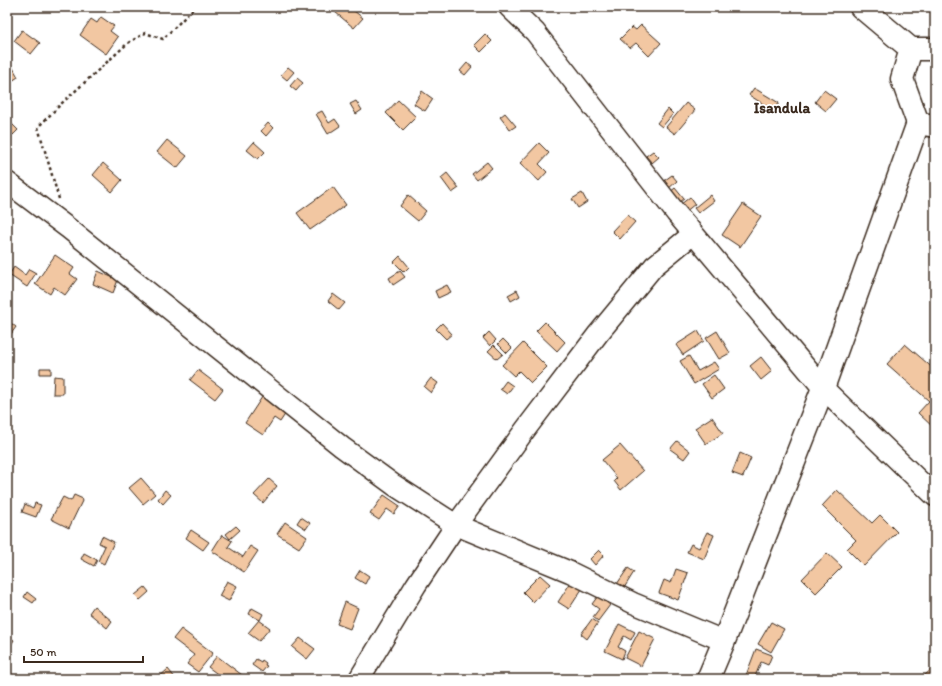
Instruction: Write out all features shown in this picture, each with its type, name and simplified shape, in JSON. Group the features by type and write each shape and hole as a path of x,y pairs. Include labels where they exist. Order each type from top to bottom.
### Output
{"main road":[{"path":"861,7 911,49 935,49"},
{"path":"708,679 926,125 902,79 911,49"}],"street":[{"path":"508,7 535,32 693,234 823,388 935,496"},
{"path":"7,182 68,228 342,447 394,485 456,525 570,572 634,603 724,641"},
{"path":"359,679 416,586 456,525 525,430 598,334 654,266 693,234"}],"path":[{"path":"59,199 38,127 128,43 144,33 162,39 195,7"},
{"path":"927,7 935,14"}],"building":[{"path":"339,7 349,7 363,18 354,28 335,12"},
{"path":"101,17 114,26 110,31 118,37 106,54 80,35 91,19 97,23"},
{"path":"641,25 661,43 649,56 636,43 630,48 620,39 632,27 636,30"},
{"path":"22,30 40,43 31,54 14,41"},
{"path":"485,34 492,41 481,52 474,45"},
{"path":"467,63 472,67 465,75 460,71"},
{"path":"12,66 18,77 12,81 7,69"},
{"path":"288,67 294,72 287,80 281,75"},
{"path":"297,78 303,83 296,91 290,86"},
{"path":"754,88 779,103 774,111 749,95"},
{"path":"824,90 836,99 826,111 815,102"},
{"path":"422,91 433,99 425,111 414,104"},
{"path":"398,100 416,117 403,130 386,113"},
{"path":"356,101 362,110 356,114 350,104"},
{"path":"686,103 695,110 675,134 666,127"},
{"path":"668,109 673,114 662,127 657,123"},
{"path":"322,111 329,123 335,119 340,126 328,134 316,114"},
{"path":"505,113 516,126 510,130 500,117"},
{"path":"7,119 18,130 13,135 7,129"},
{"path":"268,123 273,128 266,136 261,131"},
{"path":"167,140 187,156 177,168 157,152"},
{"path":"254,142 265,152 258,159 247,150"},
{"path":"539,143 549,153 539,164 547,172 539,181 520,163"},
{"path":"653,151 659,157 652,163 646,156"},
{"path":"487,162 492,168 477,180 472,174"},
{"path":"103,163 122,180 112,192 93,175"},
{"path":"447,173 459,188 452,193 441,178"},
{"path":"672,175 677,181 667,190 661,183"},
{"path":"333,187 346,205 310,230 297,213"},
{"path":"675,188 684,199 677,204 669,193"},
{"path":"582,193 587,202 578,208 572,199"},
{"path":"408,195 426,211 418,221 400,206"},
{"path":"710,195 714,201 698,213 694,208"},
{"path":"690,197 695,204 685,212 680,205"},
{"path":"743,204 761,216 740,247 722,235"},
{"path":"627,215 635,222 620,239 612,231"},
{"path":"55,255 74,268 70,274 77,279 65,295 54,287 50,294 35,284"},
{"path":"400,256 409,267 404,272 394,262"},
{"path":"14,267 25,275 29,269 36,273 27,287 9,275"},
{"path":"98,271 118,280 113,293 93,284"},
{"path":"400,271 405,277 393,285 389,278"},
{"path":"447,285 451,292 438,298 435,291"},
{"path":"517,290 520,296 511,301 508,295"},
{"path":"333,294 345,303 339,310 328,301"},
{"path":"7,320 16,327 11,334 7,332"},
{"path":"545,322 565,342 557,351 536,331"},
{"path":"442,323 452,334 446,339 436,329"},
{"path":"698,331 704,341 683,355 676,345"},
{"path":"717,331 730,353 719,359 706,338"},
{"path":"489,332 496,340 490,346 483,338"},
{"path":"503,339 512,348 507,353 498,344"},
{"path":"523,343 547,367 531,383 519,371 514,376 502,365"},
{"path":"905,344 935,370 935,429 918,413 929,401 887,364"},
{"path":"494,345 503,354 497,359 488,351"},
{"path":"689,356 698,371 714,362 719,369 694,384 680,361"},
{"path":"761,357 772,371 761,380 750,366"},
{"path":"40,368 51,368 51,374 40,374"},
{"path":"198,370 223,389 215,399 190,380"},
{"path":"714,375 724,389 712,398 702,384"},
{"path":"54,376 63,377 63,394 53,394"},
{"path":"431,378 438,383 431,393 424,387"},
{"path":"506,381 513,386 507,394 500,389"},
{"path":"266,391 286,413 280,422 274,418 263,435 245,423"},
{"path":"712,417 723,433 706,444 695,428"},
{"path":"677,441 690,451 684,459 670,449"},
{"path":"620,445 643,471 621,490 614,481 617,478 602,460"},
{"path":"740,453 751,458 743,477 732,473"},
{"path":"141,478 155,494 143,504 129,488"},
{"path":"269,479 277,486 263,503 254,495"},
{"path":"165,490 171,495 163,504 158,499"},
{"path":"837,490 872,523 880,515 897,532 864,566 847,549 856,540 822,506"},
{"path":"74,495 83,499 69,528 51,519 63,497 71,501"},
{"path":"384,495 400,506 394,514 387,509 379,520 370,514"},
{"path":"35,503 41,505 36,517 22,512 25,504 33,508"},
{"path":"301,517 310,523 306,529 297,523"},
{"path":"285,522 307,537 299,548 277,534"},
{"path":"236,526 240,530 230,539 226,534"},
{"path":"191,530 209,542 203,550 186,538"},
{"path":"707,532 714,535 704,559 687,552 691,544 699,548"},
{"path":"222,535 232,541 228,547 243,557 250,546 258,551 244,572 212,551"},
{"path":"102,536 114,542 104,564 98,561 105,546 99,543"},
{"path":"599,550 604,555 595,565 590,559"},
{"path":"84,553 97,560 94,566 81,559"},
{"path":"827,553 842,567 816,593 802,579"},
{"path":"628,568 634,572 624,588 617,584"},
{"path":"676,569 688,573 678,600 659,593 664,580 671,583"},
{"path":"360,570 369,576 365,584 355,578"},
{"path":"540,575 550,584 533,602 523,592"},
{"path":"227,581 237,586 229,601 219,596"},
{"path":"571,582 582,589 569,609 558,602"},
{"path":"145,587 149,592 140,600 135,595"},
{"path":"27,592 36,599 33,603 24,597"},
{"path":"598,596 610,605 598,621 593,617 599,609 592,604"},
{"path":"345,602 358,608 350,629 337,624"},
{"path":"94,606 112,621 107,628 89,613"},
{"path":"252,608 263,614 260,620 249,614"},
{"path":"592,619 598,623 587,639 581,634"},
{"path":"259,620 270,628 259,641 248,633"},
{"path":"771,622 784,629 771,652 758,644"},
{"path":"619,624 635,632 631,640 624,636 618,647 625,651 622,659 605,651"},
{"path":"181,629 213,653 198,672 187,664 194,655 173,639"},
{"path":"639,631 655,639 641,666 625,658"},
{"path":"7,636 14,640 9,648 7,647"},
{"path":"300,638 315,649 307,659 292,647"},
{"path":"756,649 772,655 768,665 761,662 754,679 746,679 745,678"},
{"path":"217,656 242,675 239,679 224,679 208,667"},
{"path":"256,659 261,662 262,660 266,663 265,665 267,666 262,672 252,665"},
{"path":"935,666 935,679 927,679 924,676"},
{"path":"168,669 176,679 157,679"}],"district":[{"name":"Isandula","path":"782,108"}]}
